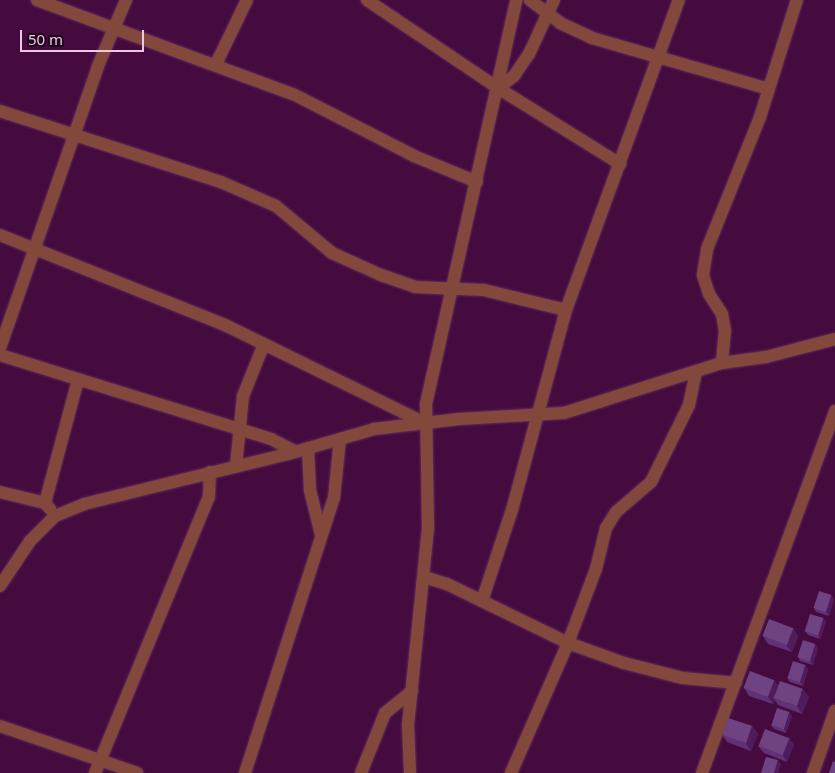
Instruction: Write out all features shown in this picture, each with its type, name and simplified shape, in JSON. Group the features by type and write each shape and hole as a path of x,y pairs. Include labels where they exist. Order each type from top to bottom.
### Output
{"street":[{"path":"37,0 216,64 293,94 414,156 477,182"},
{"path":"0,348 34,248 76,136 98,66 126,0"},
{"path":"216,64 247,0"},
{"path":"368,0 498,88 620,164"},
{"path":"410,773 408,725 428,528 426,404 451,287 498,88 516,0"},
{"path":"530,0 548,14 592,38 769,89"},
{"path":"498,88 514,76 554,0"},
{"path":"482,601 512,510 566,310 679,0"},
{"path":"722,363 725,331 722,314 709,294 703,275 707,249 769,89 797,0"},
{"path":"0,111 221,182 276,206 332,253 381,276 415,287 451,287 484,290 566,310"},
{"path":"0,235 225,325 426,423"},
{"path":"0,586 30,541 55,516 84,504 302,450 374,429 426,423 564,413 696,373 722,363 766,358 835,339"},
{"path":"236,466 242,396 264,344"},
{"path":"0,354 302,450"},
{"path":"511,773 568,643 596,569 606,528 616,512 651,482 689,405 696,373"},
{"path":"45,503 78,380"},
{"path":"702,773 835,411"},
{"path":"245,773 334,498 340,439"},
{"path":"302,450 321,535"},
{"path":"95,773 209,497 210,472"},
{"path":"0,492 45,503 55,516"},
{"path":"424,577 482,601 568,643 683,678 736,683"},
{"path":"361,773 385,713 412,691"},
{"path":"813,773 835,711"},
{"path":"0,726 137,773"}],"building":[{"path":"819,591 831,595 826,612 813,608"},
{"path":"810,614 823,618 818,635 805,631"},
{"path":"769,619 793,628 787,645 763,636"},
{"path":"803,640 815,644 810,661 797,657"},
{"path":"793,661 805,665 800,682 787,678"},
{"path":"750,671 774,680 768,697 744,688"},
{"path":"780,681 803,689 797,706 774,698"},
{"path":"777,708 789,712 784,729 771,725"},
{"path":"728,718 752,726 746,743 722,735"},
{"path":"765,729 789,738 783,755 759,746"},
{"path":"766,757 778,760 774,773 761,773"},
{"path":"833,761 835,762 835,773 829,773"}]}
